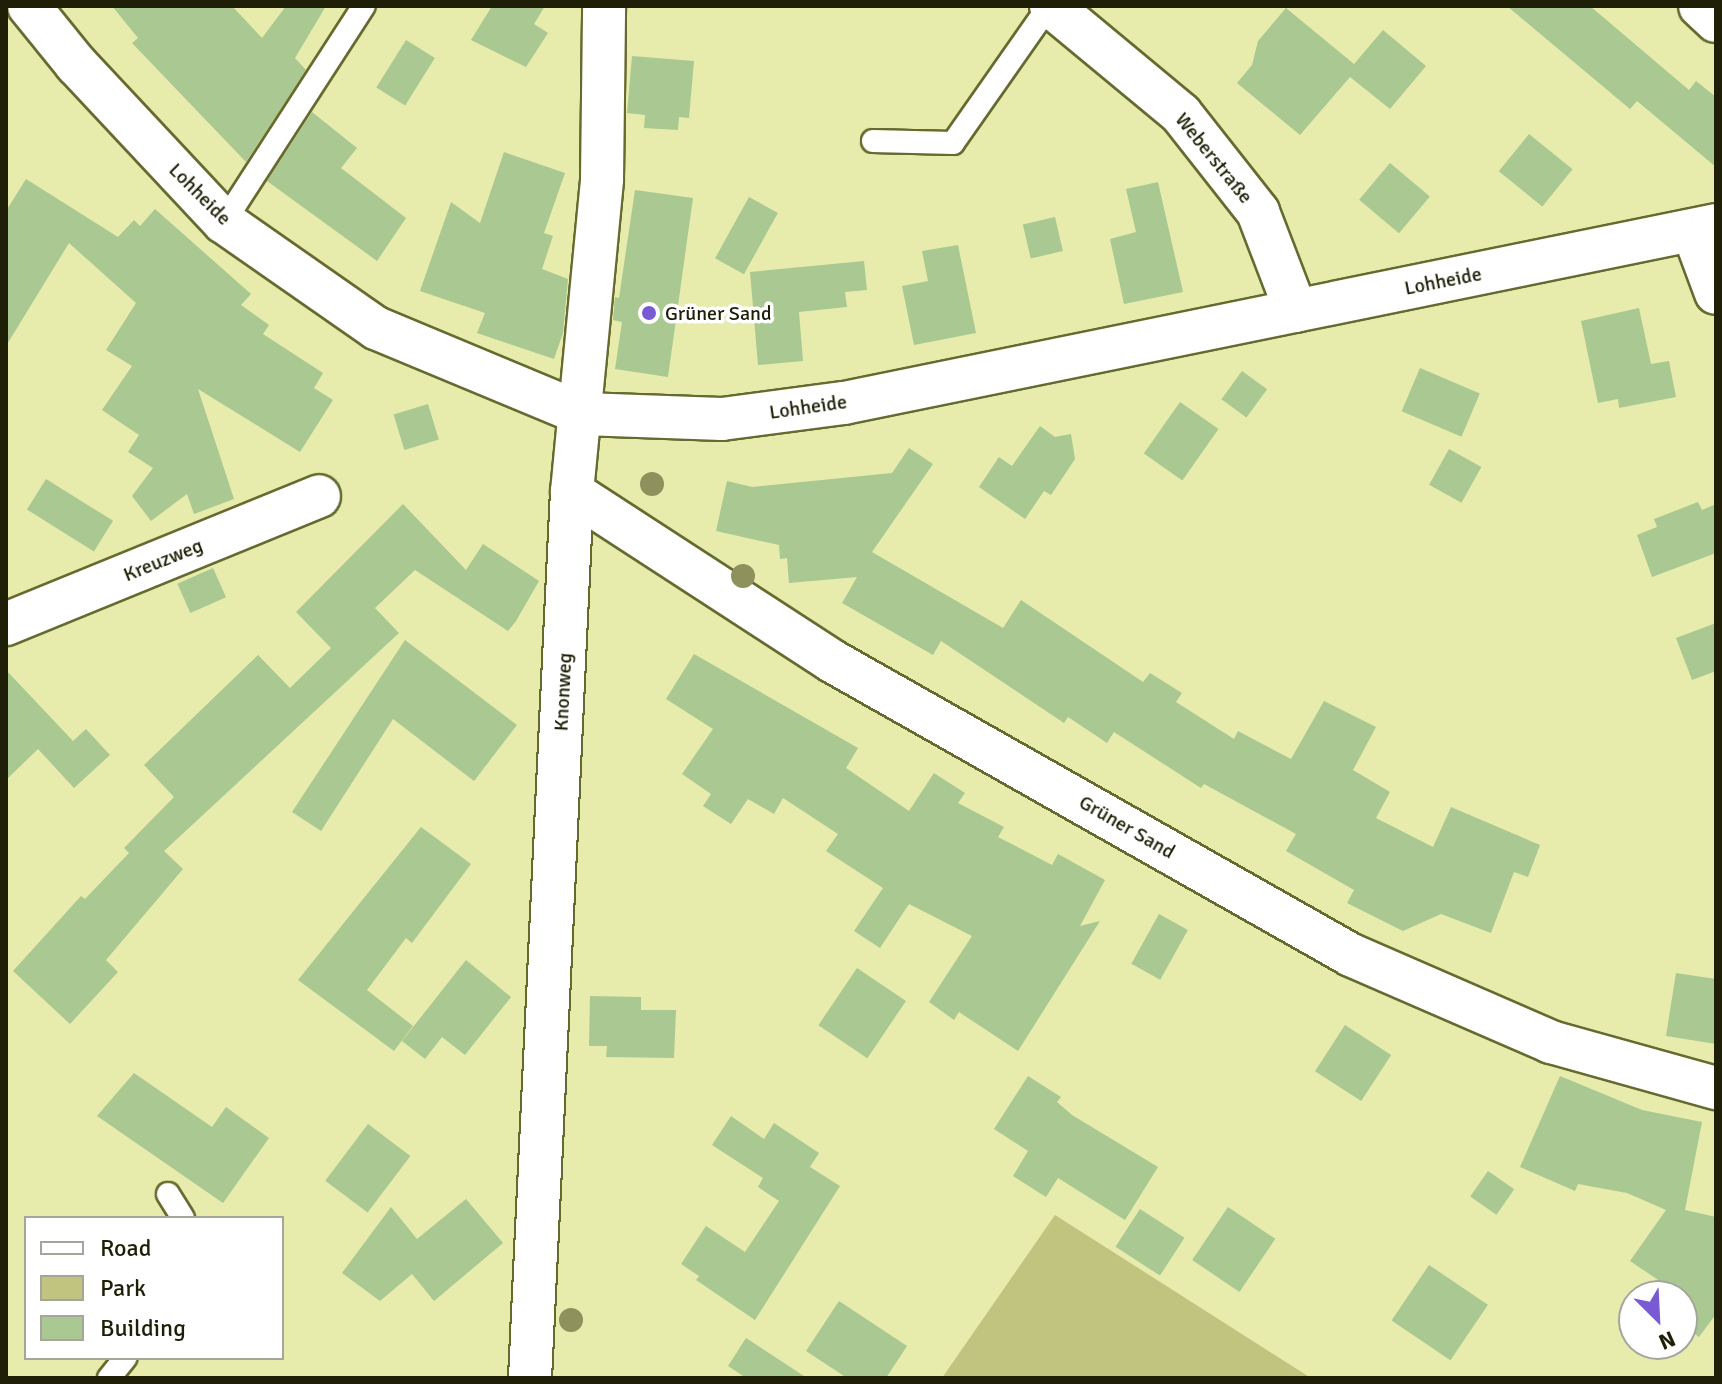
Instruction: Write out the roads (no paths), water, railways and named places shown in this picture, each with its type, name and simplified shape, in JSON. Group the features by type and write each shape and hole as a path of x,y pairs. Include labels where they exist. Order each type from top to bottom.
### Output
{"street":[{"name":"Lohheide","path":"29,6 224,222 376,328 583,414 722,419 844,403 1704,228"},
{"name":"Knonweg","path":"530,1378 572,492 583,414 602,179 604,6"},
{"name":"Weberstraße","path":"1050,6 1181,114 1258,212 1296,311"},
{"path":"1700,6 1716,21"},
{"path":"1704,228 1716,293"},
{"name":"Grüner Sand","path":"572,492 832,661 1351,955 1551,1042 1716,1088"},
{"name":"Kreuzweg","path":"6,624 319,496"}],"lane":[{"path":"224,222 364,6"},
{"path":"873,141 953,143 1050,6"},
{"path":"168,1194 182,1216"},
{"path":"109,1378 123,1360"}],"place":[{"name":"Grüner Sand","path":"649,313"}]}
